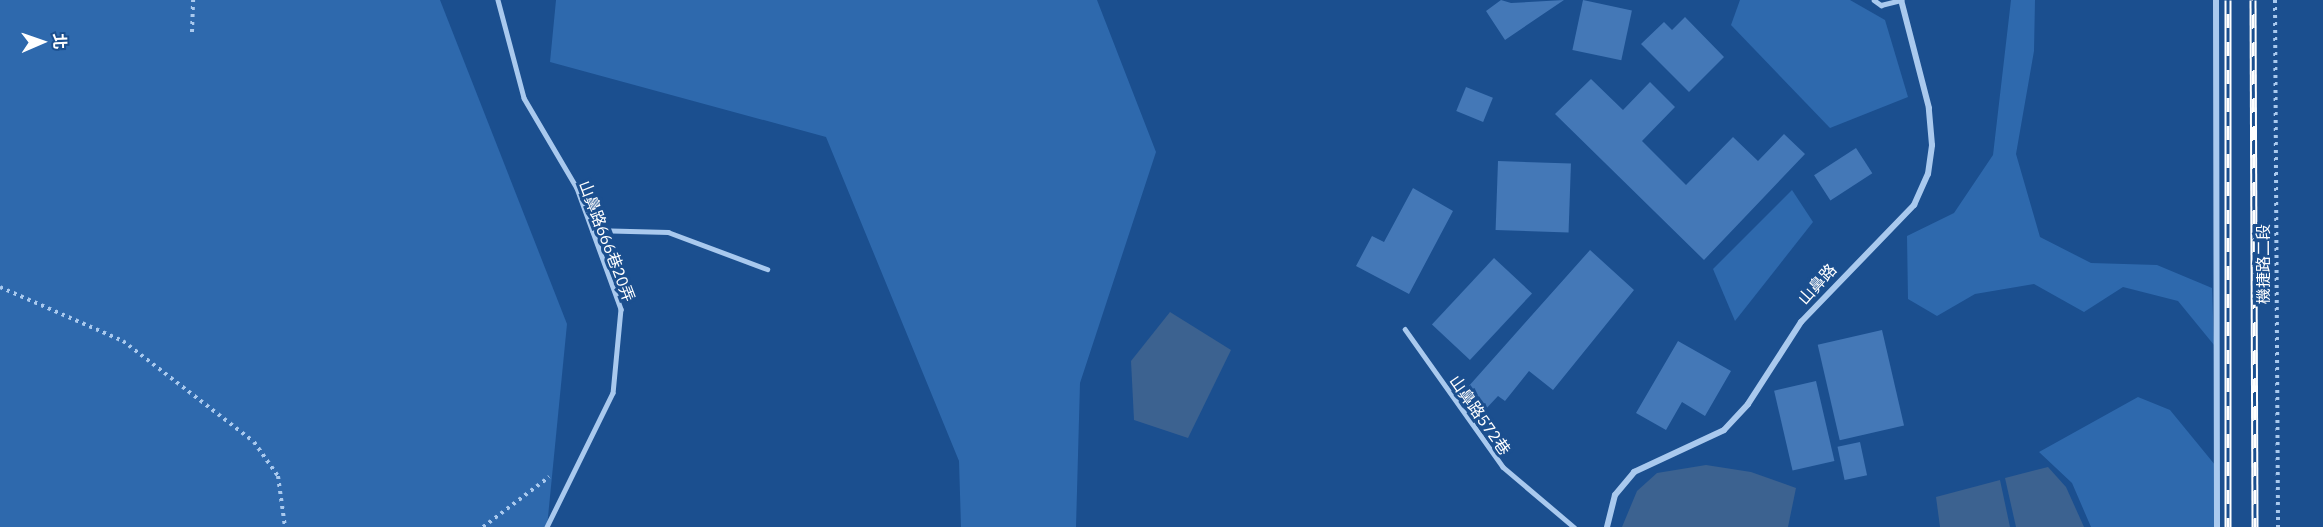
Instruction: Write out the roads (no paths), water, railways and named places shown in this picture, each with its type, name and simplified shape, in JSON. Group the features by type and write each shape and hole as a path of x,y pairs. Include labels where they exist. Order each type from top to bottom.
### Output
{"street":[{"name":"山鼻路","path":"1607,527 1615,495 1634,472 1724,430 1748,404 1801,322 1914,205 1928,174 1932,145 1929,108 1901,0"},
{"path":"2216,0 2217,527"}],"lane":[{"name":"山鼻路666巷20弄","path":"498,0 524,98 577,188 621,309 612,393 546,527"},
{"path":"1874,0 1881,5 1901,0"},
{"path":"592,230 668,232 767,269"},
{"name":"山鼻路572巷","path":"1405,329 1503,467 1574,527"}],"railway":[{"path":"2228,0 2228,527"},
{"path":"2253,0 2255,527"}]}
